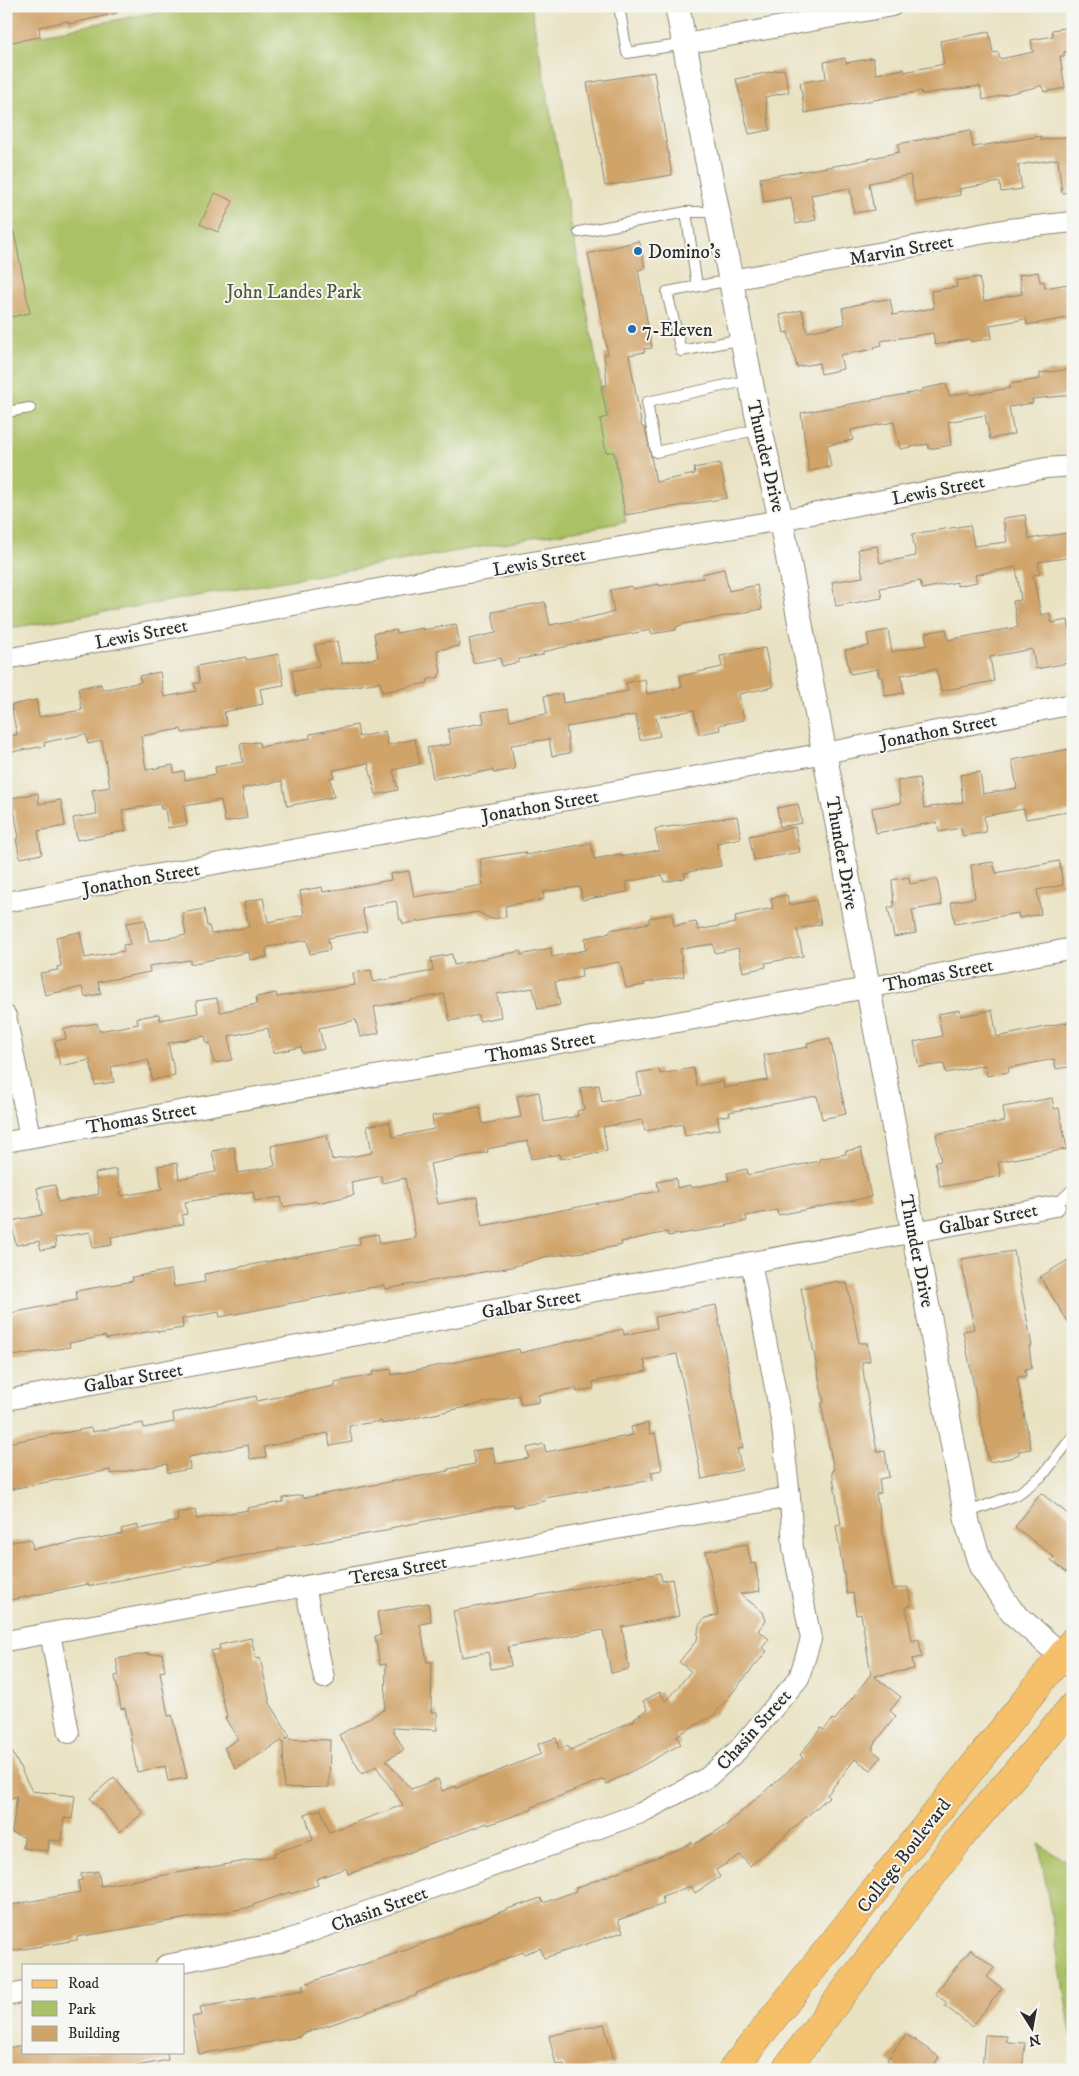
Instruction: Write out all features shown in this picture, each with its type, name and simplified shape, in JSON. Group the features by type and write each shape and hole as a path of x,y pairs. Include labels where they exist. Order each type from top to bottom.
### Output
{"main road":[{"name":"College Boulevard","path":"732,2070 1069,1654"},
{"name":"College Boulevard","path":"785,2070 964,1833 1073,1706"}],"street":[{"name":"Thunder Drive","path":"678,6 750,380 781,520 966,1513 981,1566 1012,1612 1069,1654"},
{"path":"685,44 892,6"},
{"name":"Marvin Street","path":"731,280 1008,229 1073,222"},
{"name":"Lewis Street","path":"6,659 426,580 781,520 1046,468 1073,466"},
{"name":"Jonathon Street","path":"6,902 825,753 1073,704"},
{"name":"Thomas Street","path":"6,1142 868,988 1073,948"},
{"path":"6,1016 30,1137"},
{"name":"Galbar Street","path":"6,1400 1055,1206"},
{"name":"Chasin Street","path":"171,1964 288,1940 641,1813 708,1776 738,1750 799,1678 811,1639 793,1548 790,1497 781,1419 750,1262"},
{"name":"Teresa Street","path":"6,1641 790,1497"},
{"path":"306,1586 324,1678"},
{"path":"50,1633 69,1733"},
{"path":"6,1996 22,1992"}],"lane":[{"path":"619,6 628,53 685,44"},
{"path":"686,212 698,286"},
{"path":"579,232 686,212 717,212"},
{"path":"731,280 667,292 681,351 742,340"},
{"path":"750,380 647,402 656,452 760,429"},
{"path":"6,412 30,408"},
{"path":"1055,1206 1073,1189"},
{"path":"966,1513 1018,1494 1044,1475 1073,1436"}],"green space":[{"name":"John Landes Park","path":"189,6 531,6 626,522 6,629 6,41"},
{"path":"1039,1844 1073,1865 1073,2045"}],"building":[{"path":"6,6 116,6 117,13 69,24 68,21 39,27 40,37 6,43"},
{"path":"1071,27 1073,50 1064,52 1064,56 1060,56 1065,88 1044,92 1042,86 1040,86 983,100 980,86 922,94 921,91 805,113 800,83 826,78 824,62 845,58 846,63 873,58 876,74 904,69 904,72 944,64 940,41 989,32 993,53 998,52 1000,59 1033,52 1031,40 1053,36 1052,30"},
{"path":"784,69 789,92 765,97 770,130 749,134 736,79"},
{"path":"654,72 672,175 605,186 587,83"},
{"path":"970,130 973,147 1041,136 1041,140 1073,136 1073,192 1062,193 1058,159 1018,165 1022,189 1001,192 1000,182 959,189 960,195 916,203 910,175 869,183 874,210 854,213 850,188 811,195 816,220 796,224 791,197 764,202 760,178 846,164 899,152 898,144"},
{"path":"215,193 233,201 218,232 200,224"},
{"path":"6,232 14,232 30,313 6,318"},
{"path":"638,241 645,268 638,270 652,348 644,349 645,352 629,355 642,428 645,427 656,482 695,474 694,468 720,463 727,498 625,515 614,452 606,452 600,419 607,417 601,386 607,385 604,354 608,354 588,254"},
{"path":"1038,272 1040,282 1044,281 1045,288 1068,284 1073,317 1027,325 1026,319 990,325 992,338 971,342 970,339 935,345 933,333 881,341 882,345 874,347 875,349 840,355 843,369 821,374 819,363 797,367 788,332 784,333 780,315 802,310 807,332 845,324 842,308 873,301 890,299 893,315 934,308 931,291 957,287 956,281 979,277 984,301 1022,294 1019,275"},
{"path":"1073,369 1073,395 1032,399 1033,403 1009,407 1014,434 990,439 985,415 948,422 951,445 929,449 928,444 900,449 894,422 851,430 853,440 827,445 831,467 809,471 801,413 923,391 922,389 946,384 949,396 969,392 970,395 1010,388 1010,384 1040,379 1040,373"},
{"path":"1025,515 1029,539 1073,532 1073,557 1038,562 1040,574 1033,575 1041,615 1050,613 1052,623 1068,620 1073,646 1073,662 1036,669 1032,649 990,657 994,681 941,691 936,669 901,675 904,693 885,696 882,677 879,677 878,669 850,674 845,650 869,646 867,634 888,630 892,652 927,645 925,633 946,629 948,640 1018,627 1013,601 1021,600 1016,567 975,575 977,582 957,586 957,582 922,589 920,581 880,588 882,598 836,606 832,582 863,577 858,549 877,546 880,563 916,556 912,534 970,525 974,546 1007,542 1003,518"},
{"path":"724,569 729,591 757,585 762,609 684,624 676,627 676,630 651,634 651,630 581,643 543,652 543,655 519,659 519,662 502,666 500,658 473,663 469,639 496,633 492,612 545,602 550,625 614,612 610,590 632,586 632,589 659,584 659,586 703,578 702,574"},
{"path":"456,624 460,646 437,650 441,673 439,677 427,680 428,683 382,692 380,682 296,696 292,671 319,666 315,645 337,641 341,664 378,658 374,633 396,630 397,633"},
{"path":"765,648 773,687 739,694 744,720 719,725 720,730 699,734 694,710 656,718 660,736 640,740 636,715 566,727 570,753 552,756 549,739 511,745 515,769 493,773 493,770 465,775 464,773 433,779 427,748 451,744 448,729 484,723 482,712 508,708 510,720 547,714 544,696 562,694 563,703 628,691 626,683 645,679 647,694 682,687 680,676 722,667 720,656"},
{"path":"279,654 284,685 260,689 263,704 224,712 227,725 182,733 181,729 141,736 146,770 173,765 174,773 184,771 185,780 216,774 215,767 243,762 240,744 259,742 260,747 310,738 310,734 357,725 359,737 385,731 388,745 415,739 420,764 393,770 398,790 376,795 368,763 333,770 334,777 330,778 334,797 287,806 282,781 242,788 247,818 225,822 221,800 184,806 187,825 168,828 165,809 161,809 160,804 122,810 126,831 77,840 73,818 97,814 92,790 110,787 102,741 88,744 86,734 44,743 45,746 6,753 6,736 17,735 11,705 36,700 39,717 82,710 78,688 101,684 102,690 141,682 139,676 160,672 164,697 196,691 194,683 200,683 197,666 246,657 246,660"},
{"path":"1069,749 1073,775 1073,811 1026,819 1024,809 984,816 986,832 963,836 961,828 939,832 937,822 876,833 872,808 901,803 897,781 919,778 924,808 963,802 960,775 980,772 983,794 1017,788 1012,760"},
{"path":"38,793 39,804 61,800 65,826 38,831 42,854 20,858 16,839 19,838 12,798"},
{"path":"798,804 802,823 780,827 777,808"},
{"path":"737,816 741,838 717,843 721,866 684,873 685,878 664,882 662,875 626,882 628,892 582,900 580,887 543,892 544,899 505,906 506,917 491,919 478,912 403,924 402,920 400,920 396,901 362,908 367,931 328,938 330,950 310,954 307,940 268,947 266,950 267,957 250,960 249,952 190,964 190,960 149,966 150,972 98,982 101,994 85,997 82,987 45,995 40,973 58,970 57,967 61,966 56,937 80,932 85,958 124,951 123,945 130,944 126,923 145,920 149,941 186,935 182,913 204,909 207,926 209,926 211,934 249,927 244,902 263,898 268,922 304,915 300,891 322,887 323,892 391,880 390,874 409,871 414,897 444,892 483,885 480,859 525,852 526,855 591,843 594,859 621,854 621,857 659,850 655,829"},
{"path":"795,827 800,852 754,860 749,836"},
{"path":"1059,861 1063,885 1037,890 1041,914 1019,918 1018,913 955,924 951,902 975,898 971,865 993,862 996,873"},
{"path":"909,877 910,884 937,879 942,905 912,910 916,933 894,937 888,907 894,907 892,880"},
{"path":"787,895 789,905 816,900 821,924 797,929 803,956 765,963 766,967 743,972 738,948 715,953 713,944 680,949 684,976 644,983 645,985 626,988 620,962 581,969 582,977 555,982 560,1005 538,1009 533,988 497,994 501,1017 479,1021 478,1015 450,1021 444,994 374,1007 379,1033 360,1037 356,1020 319,1028 324,1049 302,1053 301,1047 273,1053 268,1028 229,1036 232,1060 214,1063 210,1043 207,1044 205,1036 168,1043 175,1075 152,1080 149,1061 145,1060 111,1067 114,1082 95,1085 90,1060 60,1066 55,1041 66,1039 64,1029 97,1023 99,1031 138,1024 137,1018 159,1014 160,1020 198,1013 196,1001 217,998 220,1012 257,1004 256,997 276,993 277,997 355,985 353,973 371,970 373,982 433,971 431,958 452,954 454,965 520,951 521,955 551,948 552,957 586,950 585,938 610,933 610,930 649,923 649,918 672,914 674,926 696,922 698,930 736,923 735,916 773,908 771,898"},
{"path":"960,1010 961,1016 992,1010 997,1037 1073,1021 1073,1066 1056,1069 1054,1059 1008,1068 1009,1072 987,1076 985,1065 946,1073 944,1064 919,1067 914,1042 942,1036 938,1014"},
{"path":"830,1038 846,1114 822,1119 817,1096 729,1112 730,1115 717,1117 720,1129 685,1136 683,1124 645,1131 642,1120 603,1127 607,1151 561,1159 560,1154 531,1159 528,1141 487,1149 488,1152 430,1164 438,1204 477,1197 482,1226 659,1191 657,1182 676,1178 677,1188 690,1185 691,1188 729,1180 727,1173 747,1169 748,1175 820,1161 819,1159 846,1154 845,1151 861,1148 871,1197 778,1215 777,1210 746,1216 747,1221 716,1228 668,1236 667,1232 621,1242 622,1245 544,1257 512,1267 385,1289 384,1285 220,1317 219,1312 182,1319 183,1328 158,1332 158,1330 106,1339 105,1336 69,1343 70,1347 6,1357 6,1314 77,1300 76,1291 133,1281 132,1277 171,1270 174,1287 205,1282 204,1274 360,1244 359,1237 378,1234 380,1244 416,1238 405,1178 382,1183 381,1176 351,1182 354,1195 317,1203 317,1201 283,1207 281,1197 255,1201 253,1191 185,1202 187,1214 182,1215 184,1224 111,1237 112,1245 93,1248 90,1232 55,1238 56,1247 41,1250 39,1241 16,1245 11,1221 42,1215 37,1188 55,1185 58,1202 99,1194 95,1173 116,1169 121,1196 162,1189 158,1166 177,1163 179,1179 216,1172 212,1151 234,1147 238,1173 275,1166 271,1146 327,1135 332,1160 372,1153 367,1126 389,1122 393,1137 434,1129 432,1116 480,1107 483,1124 521,1117 517,1096 539,1092 544,1122 578,1116 577,1111 584,1109 580,1088 599,1085 602,1102 641,1095 637,1073 659,1069 660,1074 693,1068 697,1086 723,1081 724,1088 768,1080 764,1055 808,1047 807,1043"},
{"path":"1052,1098 1054,1109 1059,1108 1067,1149 998,1162 1001,1176 940,1187 935,1162 941,1161 936,1134 1005,1121 1003,1107"},
{"path":"1014,1251 1032,1346 1029,1346 1032,1368 1025,1369 1026,1376 1017,1377 1031,1449 1019,1451 1019,1454 1010,1458 989,1462 963,1331 974,1329 961,1259"},
{"path":"1073,1257 1073,1330 1040,1277"},
{"path":"839,1281 840,1284 847,1283 859,1343 867,1343 870,1361 862,1362 865,1384 877,1452 885,1451 889,1477 879,1479 881,1493 876,1494 893,1589 908,1587 911,1606 906,1607 912,1641 919,1639 922,1657 912,1659 914,1669 874,1676 901,1697 890,1711 896,1716 872,1747 874,1748 872,1750 881,1757 871,1770 855,1759 827,1795 829,1797 750,1866 740,1855 716,1870 720,1877 695,1893 691,1886 662,1896 664,1904 618,1920 623,1932 544,1958 540,1948 524,1954 523,1952 416,1993 417,1995 300,2035 300,2037 199,2054 192,2017 202,2015 200,2007 304,1990 302,1985 409,1949 508,1909 541,1898 543,1903 576,1891 575,1888 679,1849 692,1842 693,1845 725,1826 803,1758 800,1755 821,1728 824,1730 833,1719 835,1720 871,1674 861,1614 856,1615 853,1593 847,1594 836,1526 841,1525 832,1471 834,1471 821,1403 824,1403 801,1288"},
{"path":"716,1305 743,1448 737,1449 742,1470 702,1479 677,1354 644,1360 647,1371 593,1382 594,1388 577,1392 576,1388 538,1395 540,1402 521,1405 519,1395 382,1424 381,1421 349,1426 352,1442 330,1446 328,1433 264,1447 266,1457 250,1459 248,1445 189,1457 190,1469 168,1473 167,1464 111,1474 110,1470 6,1490 6,1443 91,1428 92,1432 143,1423 144,1428 174,1422 173,1413 256,1396 257,1401 335,1386 335,1382 373,1375 372,1372 391,1369 392,1375 519,1349 520,1353 623,1329 624,1335 657,1328 655,1317"},
{"path":"648,1423 650,1434 655,1433 662,1470 651,1472 653,1480 544,1498 545,1501 514,1507 513,1504 390,1528 391,1530 284,1548 89,1586 88,1584 6,1601 6,1543 31,1539 33,1549 58,1545 122,1534 121,1529 138,1525 139,1529 178,1521 177,1513 195,1510 197,1519 283,1502 283,1498 302,1495 303,1498 448,1471 448,1469 475,1464 472,1451 492,1448 496,1464 529,1458 527,1448 544,1444 546,1452 633,1435 631,1427"},
{"path":"1041,1493 1073,1518 1073,1577 1051,1560 1054,1557 1015,1527"},
{"path":"747,1544 751,1564 755,1563 760,1591 740,1594 763,1612 766,1621 758,1630 769,1639 762,1648 767,1651 714,1715 676,1736 681,1744 640,1767 606,1784 604,1779 532,1807 533,1809 488,1825 487,1823 382,1863 348,1874 346,1868 316,1879 318,1885 291,1894 290,1892 253,1905 253,1907 77,1937 77,1940 6,1952 6,1906 80,1892 78,1881 82,1880 81,1874 98,1871 101,1886 275,1856 274,1853 313,1840 305,1814 321,1809 329,1832 403,1805 376,1766 362,1774 339,1735 385,1709 386,1664 380,1665 375,1636 381,1635 377,1612 428,1603 431,1622 420,1624 427,1662 432,1662 431,1712 437,1712 437,1730 392,1728 404,1750 386,1760 411,1789 438,1779 442,1791 456,1786 456,1788 541,1754 538,1744 556,1738 559,1749 568,1746 570,1750 635,1720 634,1718 648,1710 643,1701 660,1692 666,1702 691,1671 679,1662 697,1640 699,1625 705,1618 718,1615 706,1551"},
{"path":"660,1573 662,1581 672,1579 679,1616 622,1627 629,1669 611,1673 603,1630 508,1647 511,1666 491,1669 488,1652 462,1657 453,1611"},
{"path":"251,1638 256,1659 260,1658 270,1703 290,1736 285,1739 330,1740 329,1787 284,1788 283,1740 236,1769 224,1748 238,1739 225,1718 227,1717 211,1651 220,1649 219,1645"},
{"path":"149,1653 149,1655 162,1653 165,1671 160,1672 168,1716 172,1715 187,1778 168,1781 165,1766 137,1772 125,1708 121,1709 115,1676 119,1675 116,1659"},
{"path":"6,1740 32,1791 75,1796 72,1819 64,1818 62,1841 49,1840 48,1851 23,1848 24,1837 12,1833 17,1796 6,1801"},
{"path":"114,1777 143,1813 120,1832 90,1798"},
{"path":"971,1949 994,1968 987,1977 1002,1988 972,2027 945,2006 947,2003 935,1993"},
{"path":"604,2024 615,2063 584,2070 565,2070 564,2064 556,2065 549,2036"},
{"path":"906,2034 939,2057 931,2070 901,2070 887,2060"},
{"path":"985,2035 1007,2036 1007,2042 1025,2043 1022,2070 982,2070"},
{"path":"22,2045 22,2054 167,2054 168,2060 132,2067 132,2070 6,2070 6,2048"}],"place":[{"name":"Domino's","path":"638,251"},
{"name":"7-Eleven","path":"632,329"}]}
